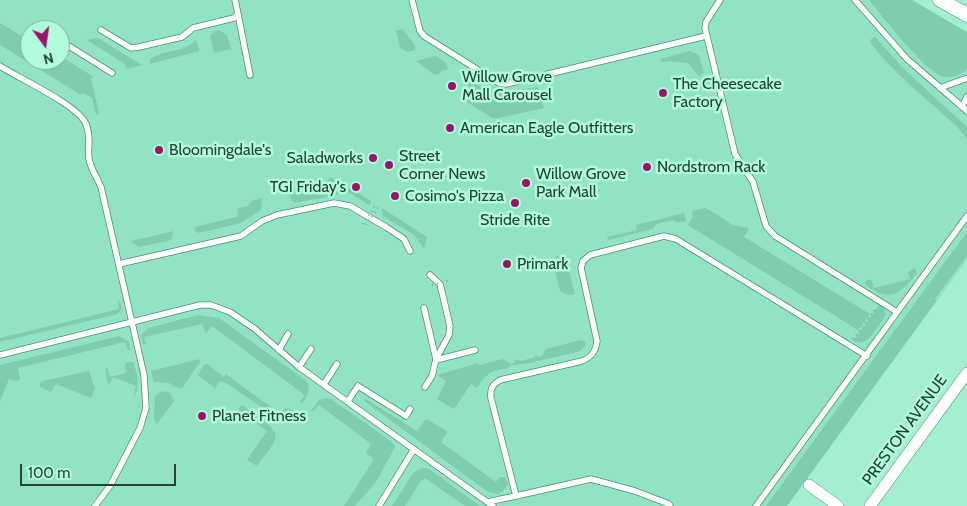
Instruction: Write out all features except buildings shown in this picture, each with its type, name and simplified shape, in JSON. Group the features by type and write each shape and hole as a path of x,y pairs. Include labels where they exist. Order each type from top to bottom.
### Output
{"street":[{"path":"940,0 967,15"},
{"name":"PRESTON AVENUE","path":"870,506 967,373"},
{"path":"809,485 838,506"}],"lane":[{"path":"235,0 250,75"},
{"path":"412,0 420,31 424,36 499,83 506,84 706,36"},
{"path":"720,0 706,22 706,36 735,154 753,182 766,226 775,236 897,312"},
{"path":"855,0 907,59 965,109"},
{"path":"101,30 130,48 139,47 182,37 192,28 234,18 238,14"},
{"path":"70,47 112,73"},
{"path":"0,66 65,104 84,120 90,139 88,157 92,172 101,187 144,375 146,408 140,428 110,486 96,506"},
{"path":"940,88 967,78"},
{"path":"965,109 967,97"},
{"path":"119,264 241,236 262,221 277,215 334,203 350,206 386,227 404,239 410,251"},
{"path":"756,506 867,356 967,216"},
{"path":"516,496 490,391 500,380 582,361 594,353 597,341 581,268 583,261 590,255 664,236 676,239 867,356"},
{"path":"425,387 432,376 436,360 449,335 450,326 440,284 430,275"},
{"path":"0,355 200,305 211,305 230,312 255,329 299,367 492,506"},
{"path":"424,308 436,360"},
{"path":"279,350 288,334"},
{"path":"299,367 311,348"},
{"path":"436,360 475,350"},
{"path":"324,384 337,364"},
{"path":"348,401 362,380"},
{"path":"358,386 406,416 410,409"},
{"path":"382,401 386,395"},
{"path":"379,506 414,449"},
{"path":"487,502 591,479 634,491 670,506"}],"path":[{"path":"363,224 378,205 366,225"},
{"path":"432,285 451,280"},
{"path":"853,339 879,304"}],"shaded area":[{"name":"Willow Grove Park Mall","path":"0,0 912,0 967,32 967,260 787,506 0,506"},
{"path":"869,0 912,0 967,32 967,69 959,75 952,77 942,76 934,72 904,42"},
{"path":"0,23 20,35 20,57 0,45"},
{"path":"403,29 415,46 415,50 408,52 400,48 396,31"},
{"path":"219,30 227,35 231,49 214,53 210,35 214,31"},
{"path":"875,37 904,69 967,127 967,140 954,123 893,69 870,42"},
{"path":"98,38 143,65 126,69 125,64 87,40"},
{"path":"196,40 199,51 150,64 150,60 160,54 184,47"},
{"path":"690,51 699,55 704,73 699,76 688,63 662,62 660,59"},
{"path":"434,56 446,63 448,69 435,75 416,61"},
{"path":"70,62 94,77 91,78 99,113 96,115 92,98 83,93 81,95 40,70 70,70"},
{"path":"466,76 480,84 479,86 495,93 508,93 538,87 544,108 494,119 465,101 462,104 460,102 469,88"},
{"path":"330,177 372,202 369,205 350,193 344,192 334,196 295,203 291,200 288,192 297,190 302,193 322,189"},
{"path":"262,198 261,210 241,223 199,233 195,231 195,227 236,217 238,216 237,209 248,206 251,201"},
{"path":"382,208 427,237 424,248 414,235 383,216"},
{"path":"705,208 732,225 749,228 744,237 870,314 858,330 688,225 693,216 692,211"},
{"path":"684,213 686,221 677,223 674,220 656,224 653,229 608,240 607,237 637,230 636,225"},
{"path":"174,231 171,240 139,247 131,241"},
{"path":"967,232 967,256 787,506 766,506"},
{"path":"557,256 567,263 575,294 567,295 560,291 553,262"},
{"path":"915,268 917,273 906,286 894,294 881,294 865,284 866,281 871,279 874,288 910,279 908,272"},
{"path":"119,300 122,308 118,314 0,342 0,338 119,309"},
{"path":"880,304 884,307 886,315 876,330 868,339 858,342 853,341"},
{"path":"198,315 219,318 305,380 309,389 302,404 300,402 305,395 212,326 206,333 202,324 144,337 146,345 143,344 141,335 148,328"},
{"path":"119,336 128,341 131,350 128,350 125,342 18,368 20,379 17,381 9,379 0,401 0,365"},
{"path":"581,340 585,341 586,344 581,351 530,363 512,365 508,368 492,372 485,377 477,388 471,384 454,409 437,399 446,381 437,375 478,363 479,365 503,359 511,364 516,359 520,361 533,358 536,355 539,357 542,356 546,349"},
{"path":"199,359 200,362 182,388 175,387 169,383 154,382 151,371"},
{"path":"127,362 133,362 136,370 138,383 135,396 136,386 113,377 108,384 105,368 108,369 110,377 126,373 125,365"},
{"path":"207,364 224,377 226,374 280,414 284,409 289,408 294,411 294,415 288,422 284,423 228,384 220,381 215,388 198,375 204,365"},
{"path":"89,371 95,389 91,398 56,384 51,392 40,387 40,383 43,381"},
{"path":"162,391 170,393 174,401 157,424 154,420 155,396"},
{"path":"331,399 392,442 395,447 376,482 355,506 344,506 374,459 366,453 371,444 319,405 311,411 319,400"},
{"path":"366,399 417,431 426,419 447,431 441,442 496,482 500,477 505,477 508,484 505,489 498,494 488,492 364,401"},
{"path":"242,405 269,425 275,435 275,440 257,466 247,460 267,431 238,410"},
{"path":"422,468 429,469 480,506 465,506 425,478 420,482 405,506 392,506 413,473"}],"place":[{"name":"Willow Grove Mall Carousel","path":"452,86"},
{"name":"The Cheesecake Factory","path":"663,93"},
{"name":"American Eagle Outfitters","path":"450,128"},
{"name":"Bloomingdale's","path":"159,150"},
{"name":"Saladworks","path":"373,158"},
{"name":"Street Corner News","path":"389,165"},
{"name":"Nordstrom Rack","path":"647,167"},
{"name":"Willow Grove Park Mall","path":"526,183"},
{"name":"TGI Friday's","path":"356,187"},
{"name":"Cosimo's Pizza","path":"395,196"},
{"name":"Stride Rite","path":"515,203"},
{"name":"Primark","path":"507,264"},
{"name":"Planet Fitness","path":"202,416"}]}
